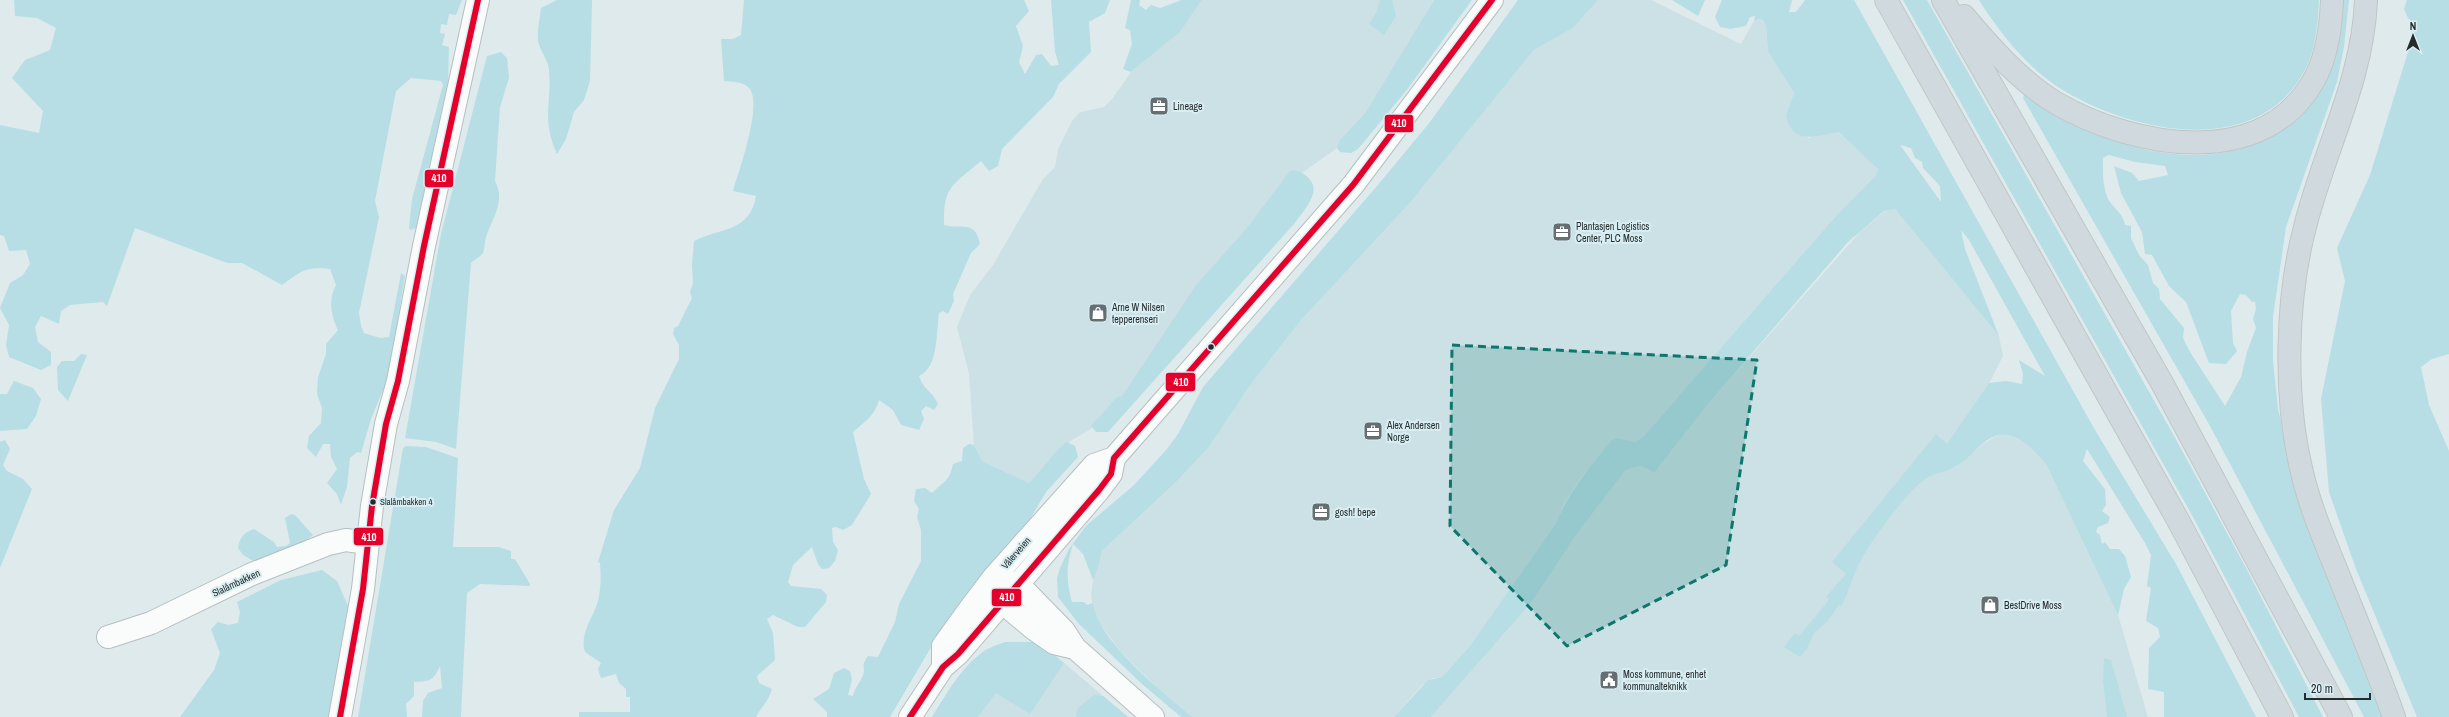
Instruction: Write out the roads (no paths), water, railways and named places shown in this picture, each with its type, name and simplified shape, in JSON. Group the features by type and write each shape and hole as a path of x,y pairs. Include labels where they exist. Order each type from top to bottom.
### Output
{"highway":[{"path":"1886,0 2172,509 2245,643 2282,717"},
{"path":"1943,0 2162,383 2341,717"},
{"path":"1951,0 1981,37 2030,83 2056,102 2114,129 2150,139 2190,143 2219,142 2246,135 2270,124 2291,108 2306,93 2317,74 2324,56 2330,29 2332,0"},
{"path":"2366,0 2363,32 2349,96 2304,227 2292,308 2290,378 2298,454 2310,499 2394,717"}],"street":[{"path":"340,717 363,589 367,543 386,424 398,381 424,246 478,0"},
{"name":"Vålerveien","path":"943,667 943,646 994,577 1094,465 1114,458 1353,185 1492,0"},
{"name":"Vålerveien","path":"910,717 943,667 958,654 1019,585 1111,474 1114,458"},
{"name":"Slalåmbakken","path":"108,637 151,623 252,574 328,544 346,540 367,543"},
{"path":"994,577 1019,585 1064,630 1075,648 1153,717"},
{"path":"994,577 1003,603 1054,643 1075,648"}],"place":[{"name":"Lineage","path":"1159,106"},
{"name":"Plantasjen Logistics Center, PLC Moss","path":"1562,232"},
{"name":"Arne W Nilsen tepperenseri","path":"1098,313"},
{"name":"Alex Andersen Norge","path":"1373,431"},
{"name":"Slalåmbakken 4","path":"373,502"},
{"name":"gosh! bepe","path":"1321,512"},
{"name":"BestDrive Moss","path":"1990,605"},
{"name":"Moss kommune, enhet kommunalteknikk","path":"1609,680"}]}
